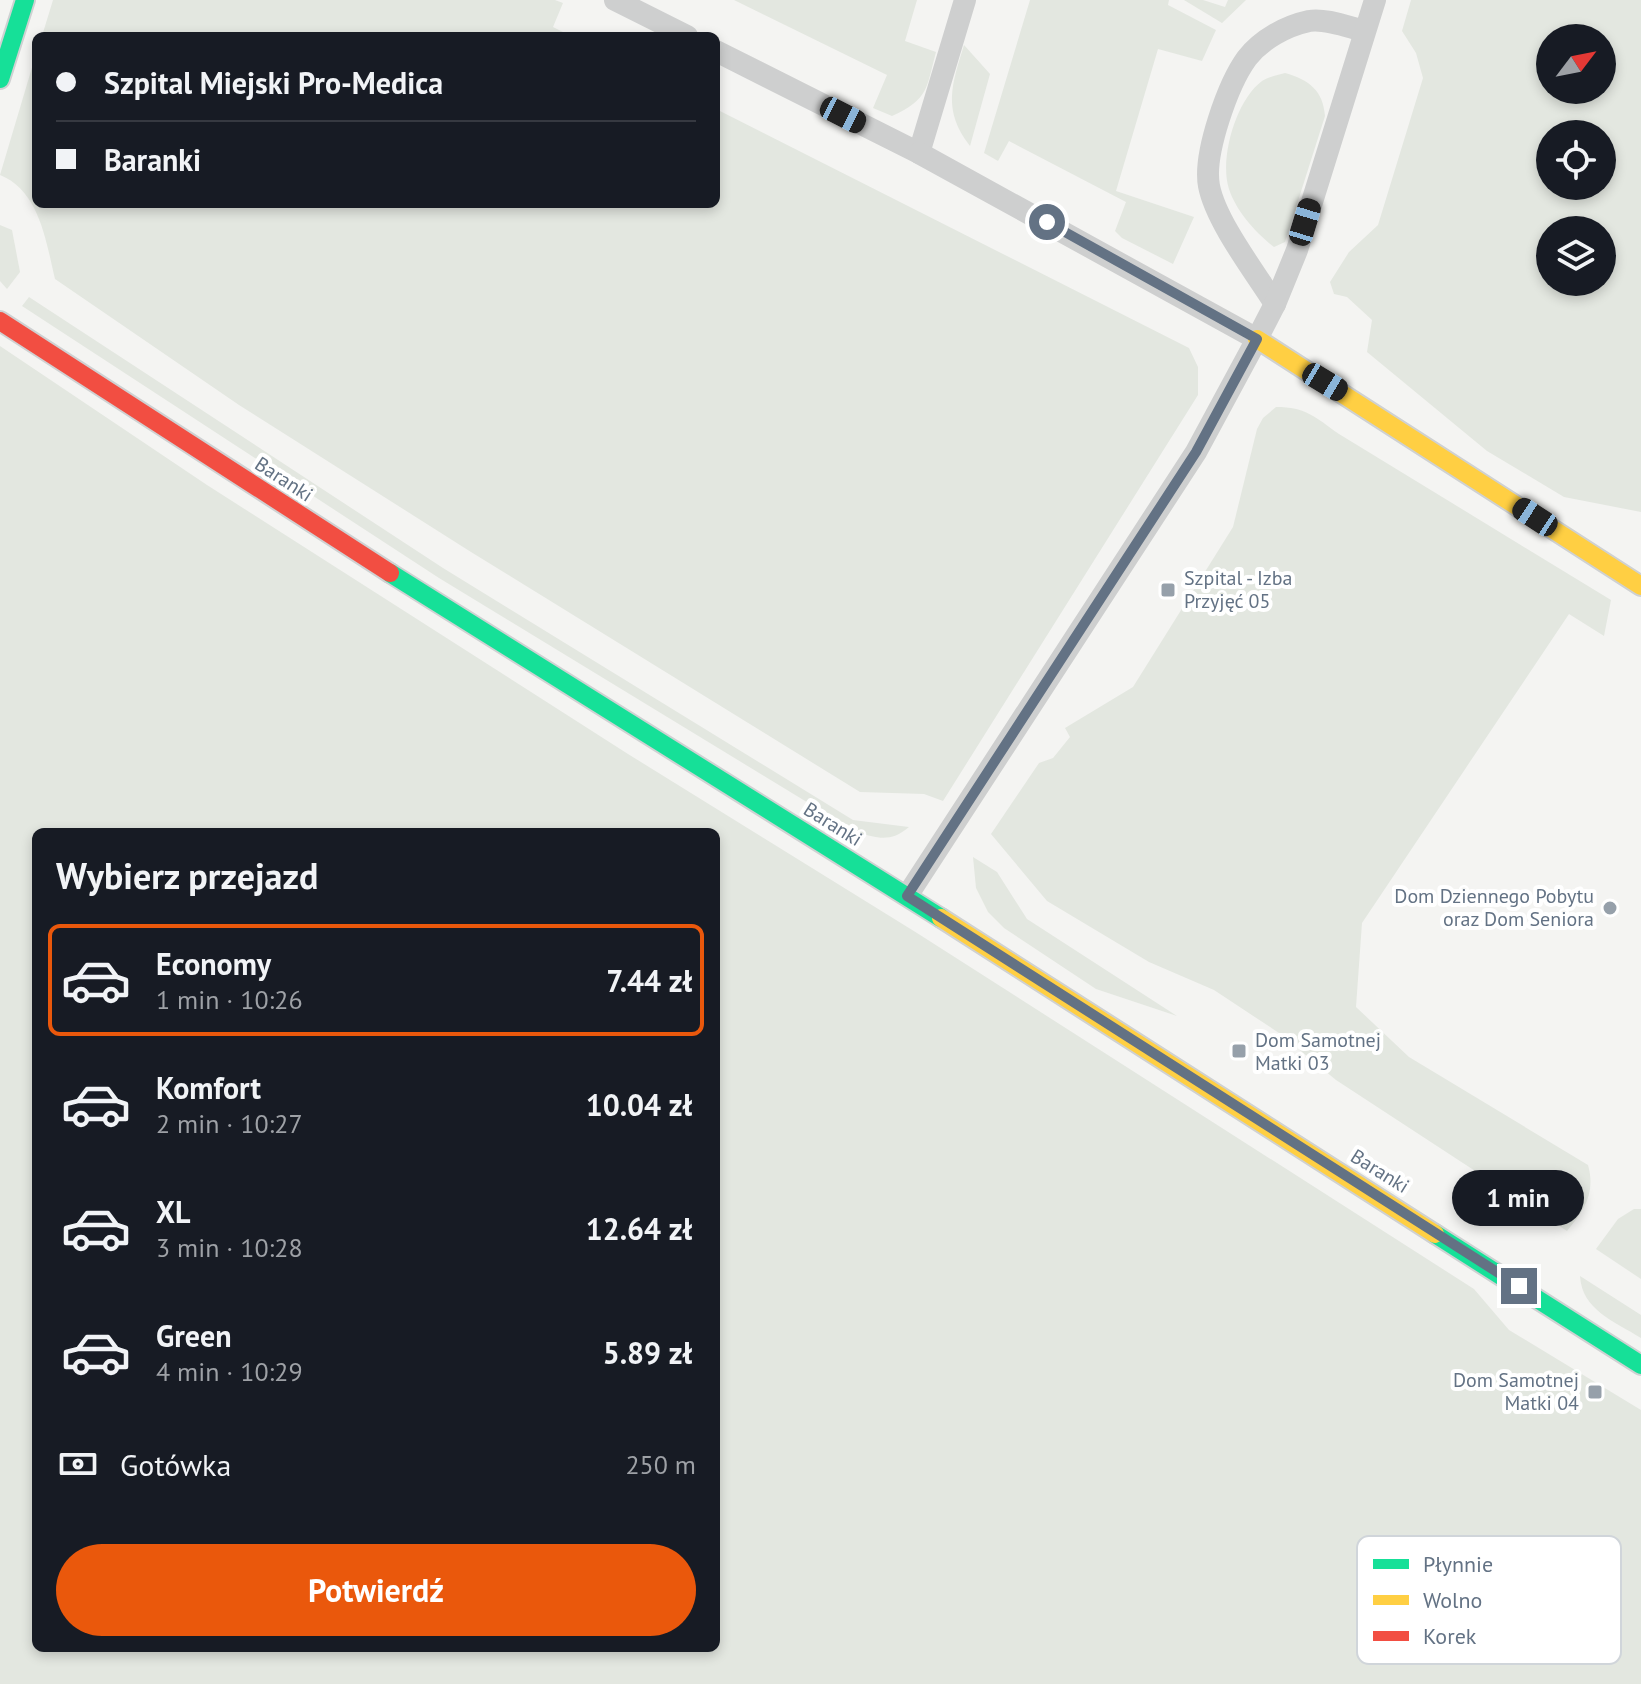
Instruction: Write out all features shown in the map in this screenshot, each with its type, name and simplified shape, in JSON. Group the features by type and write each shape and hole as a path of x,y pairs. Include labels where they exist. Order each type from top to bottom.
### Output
{"street":[{"path":"0,79 25,0"},
{"name":"Baranki","path":"0,321 429,598 907,896 1641,1365"},
{"path":"1257,339 1641,586"}],"lane":[{"path":"615,0 679,32"},
{"path":"919,153 965,0"},
{"path":"907,896 1196,452 1257,339 1297,250 1375,0"},
{"path":"1275,304 1217,210 1208,184 1217,128 1236,77 1248,57 1280,30 1313,20 1364,31"},
{"path":"720,53 919,153 1257,339"}],"shaded area":[{"path":"53,0 555,0 563,3 553,27 563,32 43,32"},
{"path":"734,0 917,0 905,41 936,52 924,92 913,104 892,116 873,108 887,75"},
{"path":"1030,0 1169,0 1168,5 1216,30 1202,61 1158,49 1116,191 1194,217 1173,264 1122,238 1115,231 1126,202 1009,141 998,161 984,153"},
{"path":"1184,0 1203,0 1225,7 1228,0 1246,0 1222,23"},
{"path":"1411,0 1641,0 1641,512 1564,497 1487,451 1367,352 1372,320 1347,297 1334,294 1330,282 1349,252 1378,225 1423,78 1416,53 1402,31"},
{"path":"964,45 990,74 970,146 956,121 952,97"},
{"path":"32,67 32,204 13,183 0,175"},
{"path":"1285,73 1313,87 1321,99 1325,116 1285,242 1274,247 1236,205 1226,177 1226,162 1232,131 1244,102 1262,81"},
{"path":"720,111 1189,348 1198,367 1198,395 943,801 924,794 860,792 239,405 55,279 34,208 720,208"},
{"path":"0,225 12,230 20,272 7,289 0,281"},
{"path":"29,297 443,568 853,820 909,827 890,837 856,832 439,578 22,306"},
{"path":"0,346 207,485 1474,1289 1509,1330 1641,1410 1641,1684 0,1684"},
{"path":"1276,407 1310,414 1611,600 1604,636 1569,614 1362,923 1356,1007 1409,1057 1588,1165 1590,1184 1587,1201 1567,1231 1336,1080 1279,1033 1214,990 1149,962 1047,901 991,834 1039,763 1053,758 1070,737 1065,728 1133,687 1233,527 1257,429 1263,418"},
{"path":"973,857 997,872 1027,919 1177,1016 1096,989 1004,928 988,912 976,888"},
{"path":"1634,1209 1641,1209 1641,1279 1596,1249 1618,1219"},
{"path":"1580,1276 1641,1315 1641,1338 1593,1306 1582,1288"}],"traffic: fast":[{"path":"0,79 25,0"},
{"path":"390,573 941,918"},
{"path":"1435,1234 1641,1365"}],"traffic: slow":[{"path":"1257,339 1641,586"},
{"path":"941,918 1435,1234"}],"traffic: jam":[{"path":"0,321 390,573"}],"place":[{"name":"Szpital - Izba Przyjęć 05","path":"1168,590"},
{"name":"Dom Dziennego Pobytu oraz Dom Seniora","path":"1610,908"},
{"name":"Dom Samotnej Matki 03","path":"1239,1051"},
{"name":"Dom Samotnej Matki 04","path":"1595,1392"}],"route":[{"path":"1047,222 1257,339 1196,452 907,896 1519,1286"}]}
